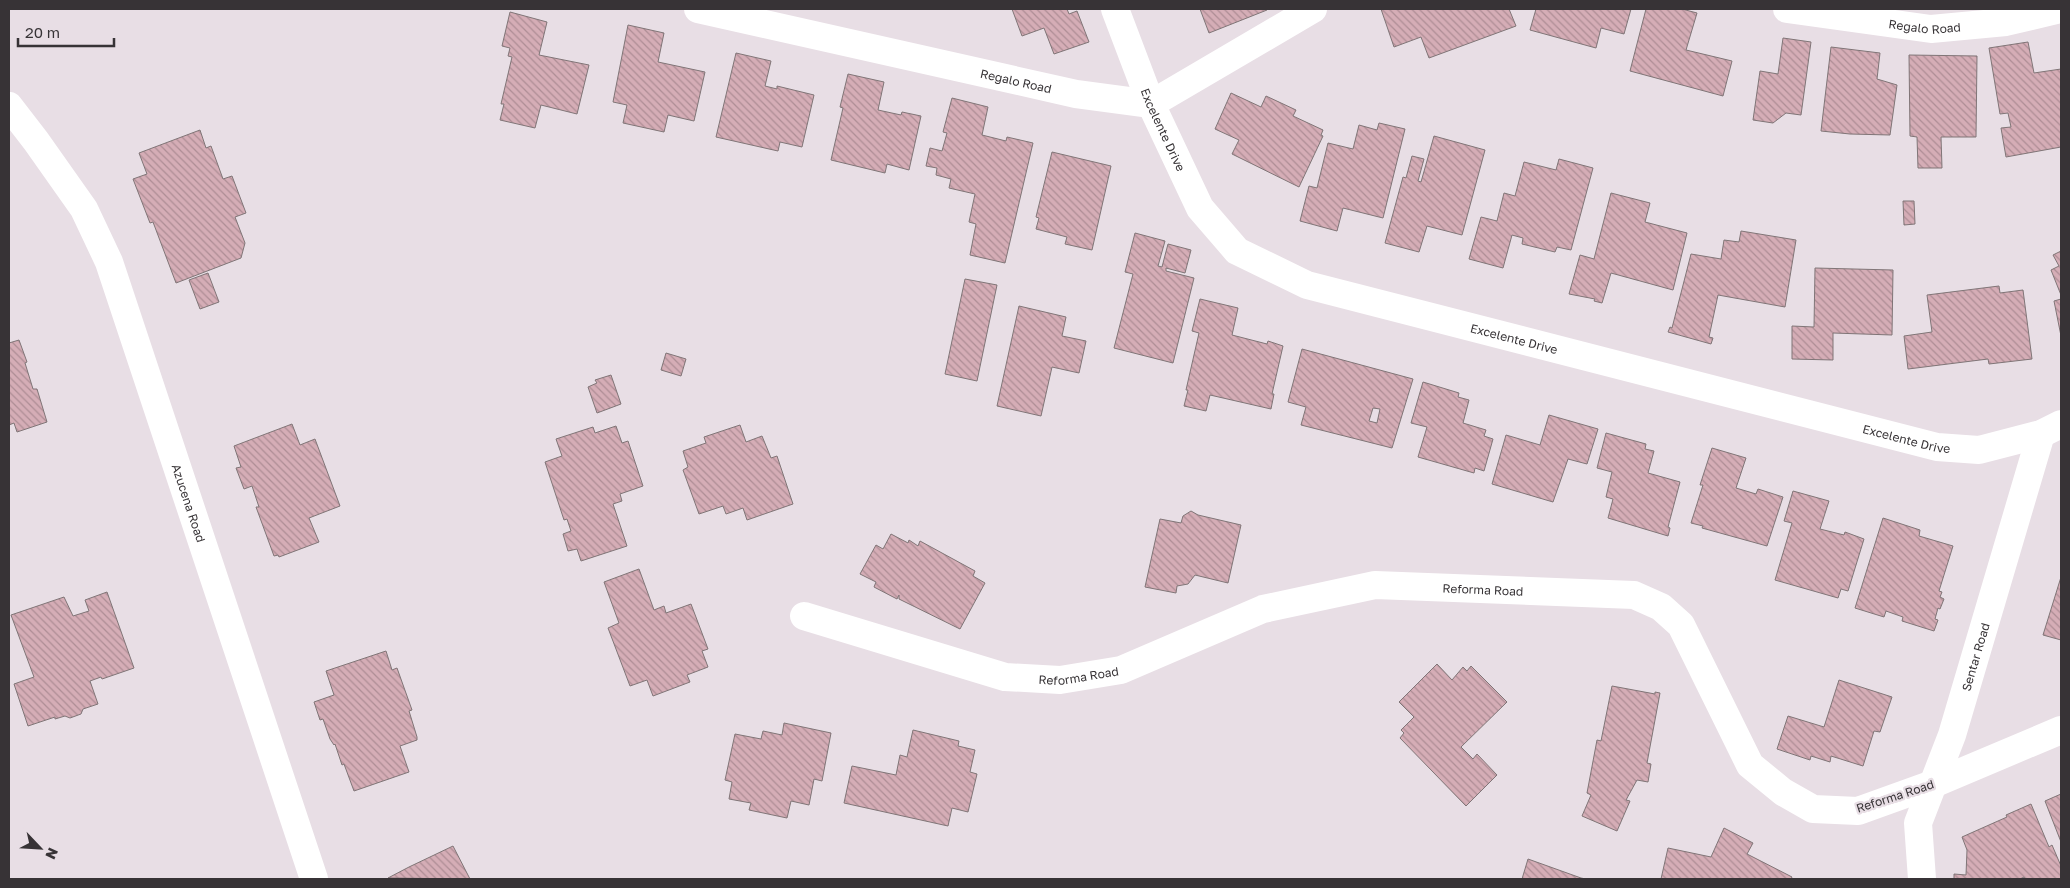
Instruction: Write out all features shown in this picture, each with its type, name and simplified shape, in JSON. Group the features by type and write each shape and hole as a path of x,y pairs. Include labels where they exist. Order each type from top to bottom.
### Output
{"street":[{"name":"Regalo Road","path":"698,9 1076,94 1151,104"},
{"name":"Excelente Drive","path":"1115,9 1151,104 1200,208 1237,251 1307,284 1936,447 1979,450 2051,429"},
{"path":"1151,104 1313,9"},
{"name":"Regalo Road","path":"1787,9 1932,29 2006,22 2061,9"},
{"name":"Azucena Road","path":"9,106 84,209 109,262 314,879"},
{"name":"Sentar Road","path":"1922,879 1918,823 1952,735 2051,429"},
{"name":"Reforma Road","path":"804,616 1005,677 1060,680 1121,670 1262,609 1375,585 1634,595 1661,607 1681,625 1750,765 1783,792 1813,809 1858,811 1933,784 2061,730"}],"building":[{"path":"1012,9 1067,9 1069,14 1077,11 1089,42 1054,54 1044,28 1022,36"},
{"path":"1200,9 1266,9 1267,10 1209,33"},
{"path":"1381,9 1509,9 1516,26 1429,58 1421,37 1394,47"},
{"path":"1536,9 1631,9 1624,34 1601,28 1596,48 1530,30"},
{"path":"1646,9 1682,9 1697,13 1686,50 1732,61 1723,96 1630,71"},
{"path":"510,12 547,22 539,55 589,65 577,114 541,105 535,128 500,120 504,104 501,104 512,57 508,56 510,48 502,46"},
{"path":"628,25 664,33 658,62 705,72 694,121 668,115 664,132 623,123 627,105 613,102"},
{"path":"1783,38 1811,42 1801,115 1786,113 1773,123 1753,120 1760,71 1778,74"},
{"path":"2028,42 2034,73 2061,69 2061,147 2006,157 2001,128 2011,127 2008,113 2000,114 1989,48"},
{"path":"1831,47 1880,53 1877,79 1897,85 1890,135 1821,131"},
{"path":"736,53 771,61 765,86 777,89 777,86 814,95 802,147 780,142 778,151 716,137"},
{"path":"1909,55 1977,56 1976,137 1941,137 1942,168 1918,168 1917,137 1910,136"},
{"path":"848,74 884,82 878,110 901,115 902,112 921,116 909,170 887,164 885,173 831,160 843,108 840,107"},
{"path":"1231,93 1261,107 1266,96 1296,110 1293,116 1323,130 1321,135 1323,136 1299,187 1232,154 1239,140 1215,129"},
{"path":"952,98 988,107 982,135 1006,141 1007,137 1033,143 1005,263 970,255 976,224 969,222 975,194 949,188 951,179 936,175 937,168 926,166 930,148 942,151 947,133 943,132"},
{"path":"1379,123 1405,129 1383,218 1343,208 1337,231 1300,221 1309,186 1317,188 1328,143 1353,149 1359,125 1377,130"},
{"path":"200,130 206,148 211,146 223,179 232,176 246,213 235,217 245,243 241,258 176,283 153,222 150,223 133,179 147,174 139,153"},
{"path":"1434,136 1485,150 1462,235 1427,226 1419,252 1385,243 1403,177 1406,178 1412,156 1424,159 1418,181 1421,182"},
{"path":"1052,152 1111,166 1092,250 1065,244 1067,237 1036,229 1039,218 1036,217"},
{"path":"1559,159 1593,168 1571,250 1557,247 1555,252 1522,244 1523,238 1512,235 1503,268 1469,259 1481,217 1497,221 1504,193 1515,196 1524,162 1556,170"},
{"path":"1611,193 1650,203 1645,222 1687,233 1673,290 1611,273 1602,303 1594,301 1595,299 1569,294 1580,255 1594,259"},
{"path":"1903,201 1914,201 1915,224 1904,225"},
{"path":"1741,231 1796,240 1785,307 1718,295 1709,337 1713,338 1711,344 1668,332 1670,327 1672,328 1691,254 1721,259 1724,240 1739,242"},
{"path":"1135,233 1165,241 1158,266 1162,267 1168,244 1191,250 1185,273 1166,268 1166,271 1194,278 1173,363 1114,348 1133,274 1125,272"},
{"path":"2061,251 2061,295 2051,270 2059,266 2053,255"},
{"path":"1815,268 1893,270 1892,335 1833,333 1833,360 1792,359 1792,326 1814,327"},
{"path":"208,273 219,302 200,309 189,280"},
{"path":"965,279 997,285 977,381 945,374"},
{"path":"1999,286 2000,293 2023,290 2032,359 1989,364 1988,359 1908,369 1904,336 1932,332 1927,295"},
{"path":"1200,299 1238,308 1232,335 1267,344 1268,341 1283,346 1272,394 1274,394 1271,409 1210,395 1206,411 1184,406 1199,333 1192,331"},
{"path":"2061,299 2061,336 2054,301"},
{"path":"1019,306 1066,317 1062,336 1086,341 1079,373 1052,367 1041,416 997,406"},
{"path":"19,340 27,362 25,363 33,389 37,389 47,422 17,432 14,423 9,425 9,343"},
{"path":"1302,349 1413,379 1392,448 1301,425 1306,407 1288,402","holes":["1373,408 1380,409 1377,423 1369,421"]},
{"path":"666,353 686,359 681,376 661,370"},
{"path":"611,375 621,404 597,413 588,387 597,383 595,380"},
{"path":"1423,382 1459,393 1458,397 1469,400 1463,423 1486,430 1484,436 1493,439 1484,471 1475,468 1474,473 1418,457 1427,427 1411,423"},
{"path":"1549,415 1598,429 1587,464 1568,459 1553,502 1492,484 1506,435 1540,445"},
{"path":"292,424 300,445 315,439 340,506 309,518 319,542 279,557 278,555 274,556 256,507 259,507 252,486 244,489 236,468 241,467 234,446"},
{"path":"740,425 746,442 762,436 771,458 777,456 793,504 747,520 743,508 726,514 723,506 699,514 683,470 688,467 683,451 706,443 704,437"},
{"path":"616,426 622,443 628,441 643,486 620,494 622,501 613,504 627,546 581,561 577,549 568,551 563,534 571,531 567,519 564,520 545,462 562,456 556,439 593,427 595,433"},
{"path":"1606,433 1646,444 1645,449 1654,451 1648,473 1680,482 1668,527 1670,528 1668,536 1608,518 1613,499 1606,497 1612,472 1597,468"},
{"path":"1712,448 1746,458 1736,488 1756,494 1758,489 1783,497 1767,546 1702,528 1703,526 1691,523 1703,485 1700,485"},
{"path":"1793,491 1829,501 1820,529 1844,535 1845,532 1864,539 1848,591 1841,589 1838,598 1775,580 1792,523 1784,521"},
{"path":"1191,511 1198,515 1241,525 1228,583 1195,575 1188,584 1177,586 1176,593 1145,587 1160,519 1181,523 1183,516"},
{"path":"1883,518 1920,530 1919,536 1953,546 1939,591 1942,592 1940,597 1944,599 1940,609 1938,608 1935,619 1938,620 1934,631 1902,621 1903,617 1886,611 1884,617 1855,608"},
{"path":"891,534 908,543 909,540 918,546 920,541 975,571 973,576 985,583 960,629 899,599 899,595 897,599 874,587 876,582 860,574 876,545 883,549"},
{"path":"639,569 654,610 664,606 666,613 691,604 708,649 702,651 708,667 687,675 690,682 653,696 647,680 630,686 608,628 619,623 604,582"},
{"path":"2061,577 2061,640 2043,635"},
{"path":"107,592 134,668 90,681 98,704 83,709 81,714 70,718 65,716 55,719 55,717 28,726 14,684 34,677 11,615 64,597 73,616 89,611 85,600"},
{"path":"386,651 392,670 397,668 412,710 409,711 417,740 400,746 409,772 354,791 344,764 342,765 335,744 330,739 323,719 320,720 314,702 334,695 326,671"},
{"path":"1437,664 1452,680 1463,667 1467,671 1471,666 1507,702 1461,747 1473,759 1477,754 1497,775 1466,806 1400,738 1404,733 1401,730 1414,717 1399,702"},
{"path":"1839,680 1892,697 1880,732 1874,731 1863,766 1831,756 1830,762 1811,756 1810,760 1777,749 1788,716 1824,727"},
{"path":"1612,686 1655,694 1655,692 1660,693 1647,763 1651,764 1648,782 1637,780 1626,800 1630,801 1617,831 1582,816 1591,795 1587,793 1597,740 1601,741"},
{"path":"784,723 831,733 822,781 814,779 809,805 791,801 787,818 749,810 751,803 729,799 732,782 725,780 735,734 761,739 763,731 782,735"},
{"path":"913,730 959,741 958,746 975,750 970,772 977,774 968,812 952,808 948,826 844,803 852,766 896,775 900,755 907,757"},
{"path":"2061,794 2061,842 2045,801"},
{"path":"2031,804 2049,847 2052,845 2061,866 2061,879 2025,879 2024,877 2020,879 1954,879 1954,874 1966,875 1967,850 1962,837"},
{"path":"1724,828 1753,843 1747,854 1792,877 1791,879 1661,879 1668,848 1711,857"},
{"path":"453,846 470,879 388,878 409,867"},
{"path":"1528,859 1581,878 1586,879 1522,879"}]}
